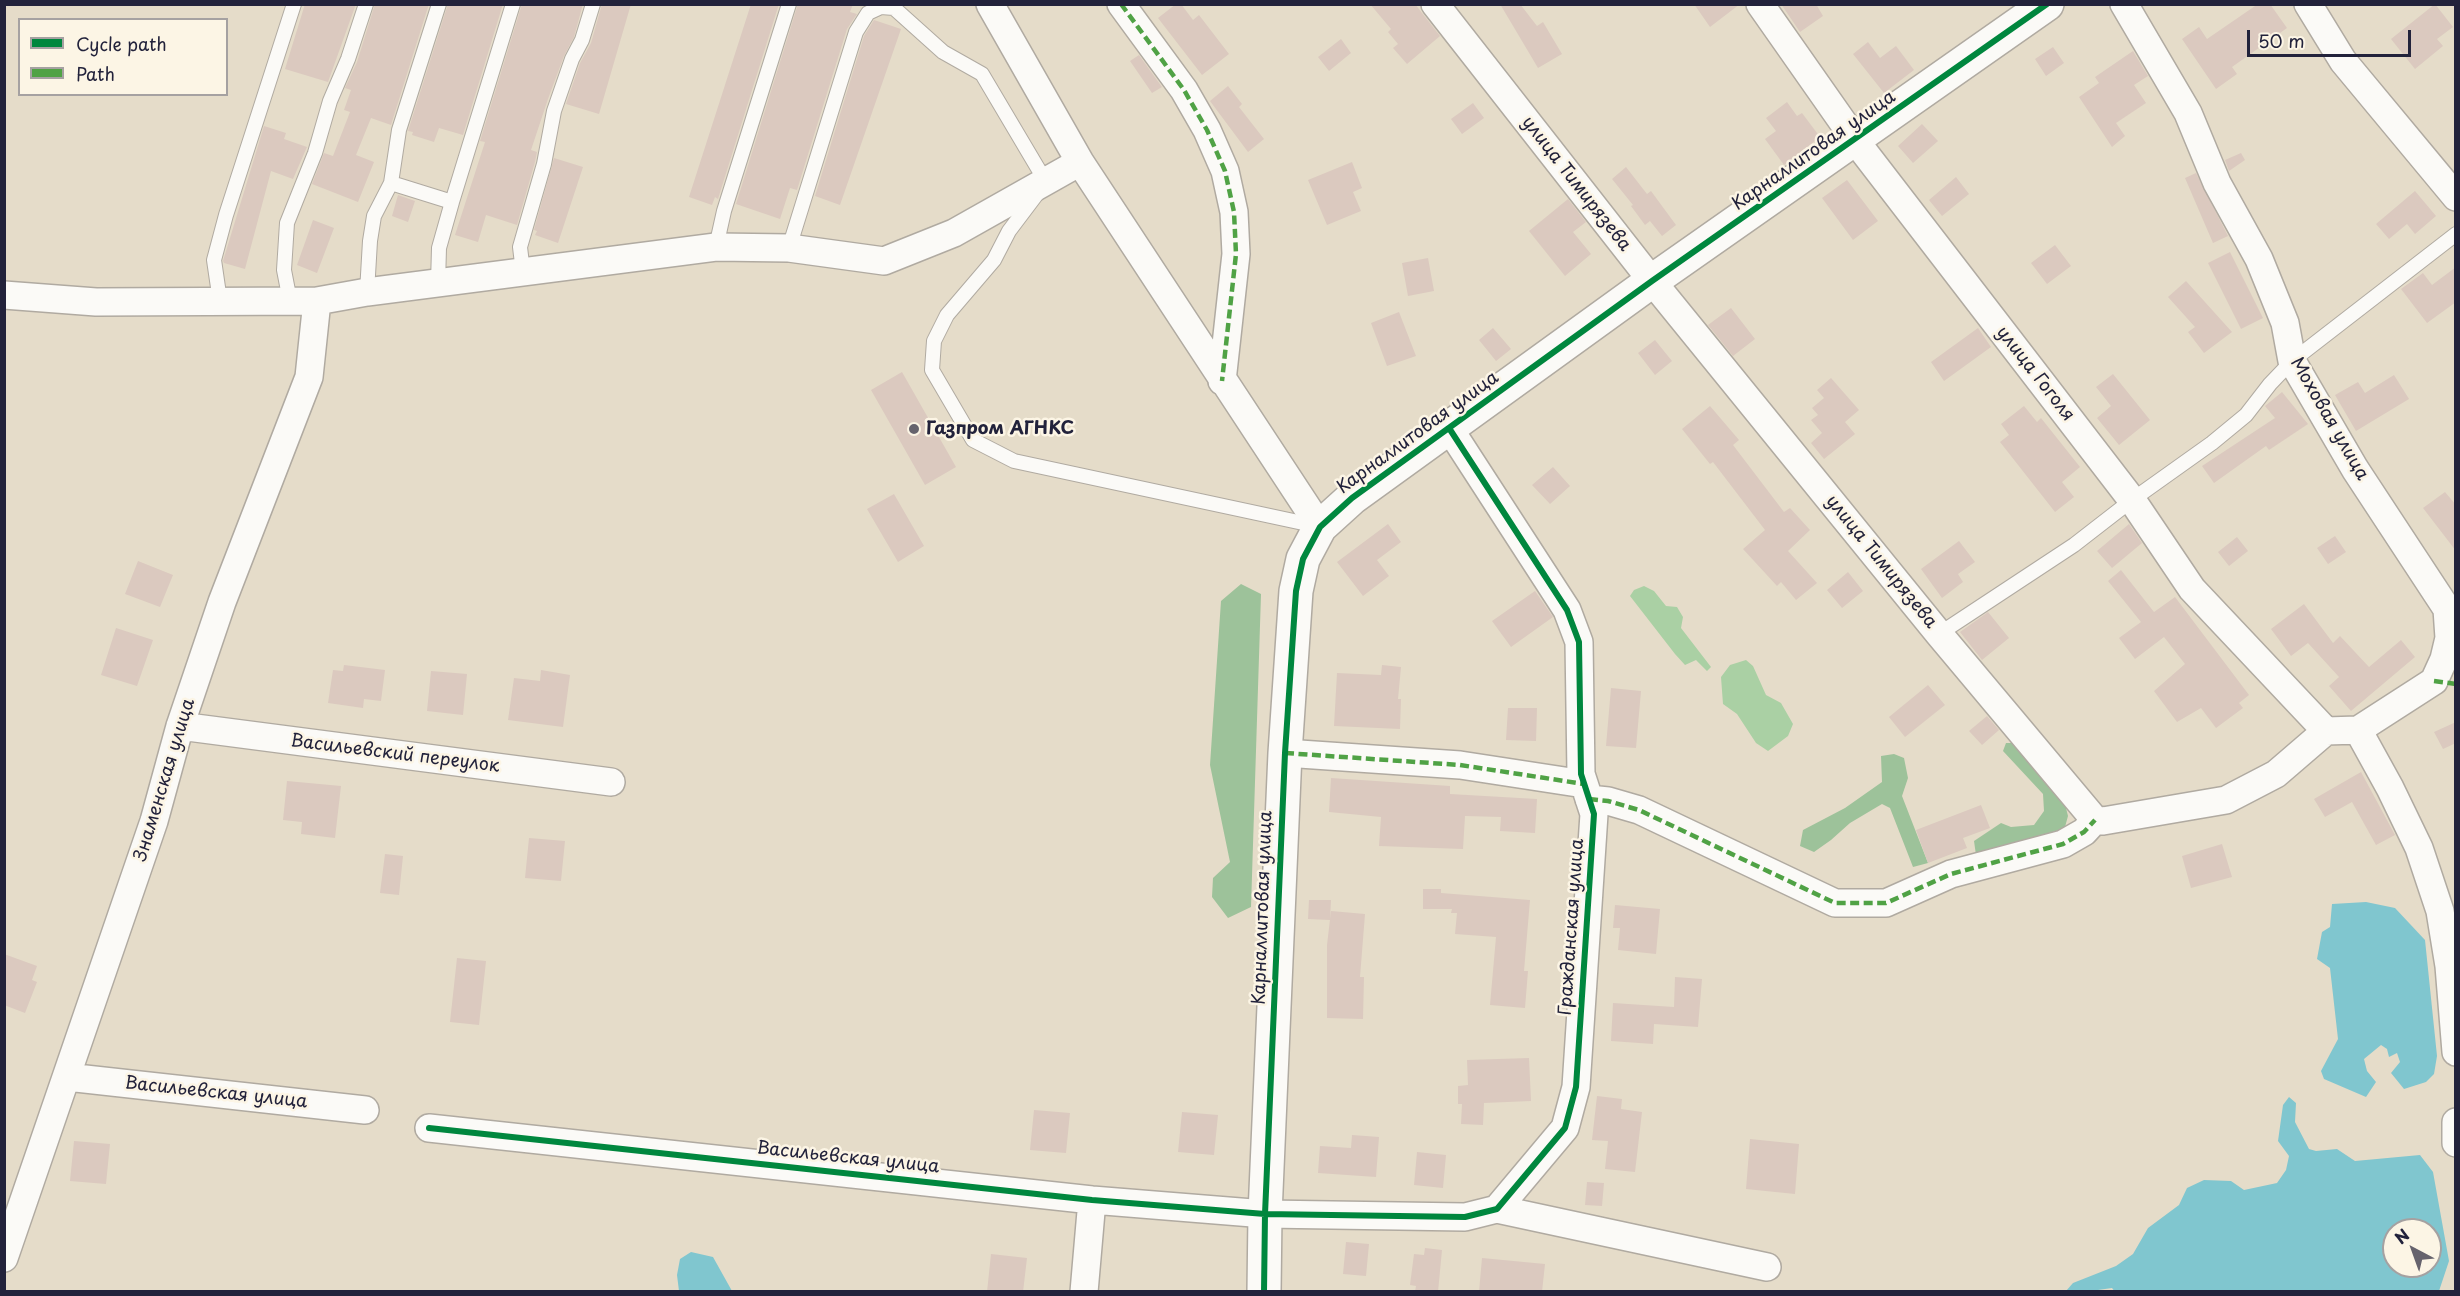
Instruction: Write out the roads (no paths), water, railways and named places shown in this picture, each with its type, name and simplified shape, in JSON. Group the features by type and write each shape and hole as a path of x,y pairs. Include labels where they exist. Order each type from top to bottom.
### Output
{"street":[{"path":"990,4 1080,162 1320,527"},
{"path":"1121,4 1184,90 1207,130 1225,171 1234,212 1236,254 1222,381"},
{"name":"улица Тимирязева","path":"1436,4 1652,282 1939,634 2095,820"},
{"name":"улица Гоголя","path":"1760,4 1855,140 2132,500 2192,589 2326,731"},
{"name":"Карналлитовая улица","path":"1264,1292 1265,1214 1285,753 1296,591 1303,559 1320,527 1352,498 1449,428 2047,4"},
{"name":"Моховая улица","path":"2124,4 2188,113 2217,183 2259,259 2284,323 2292,361 2355,469 2451,614 2444,659 2445,682"},
{"path":"2308,4 2343,61 2456,196"},
{"path":"4,295 96,302 317,301 367,292 716,247 789,248 884,261 954,233 1080,162"},
{"name":"Знаменская улица","path":"4,1258 154,822 180,726 222,602 309,377 317,301"},
{"name":"Гражданская улица","path":"1449,428 1567,610 1579,642 1581,774 1594,814 1575,1087 1565,1128 1497,1209"},
{"path":"1285,753 1460,765 1587,792 1639,810 1835,903 1886,903 1951,874 2063,844 2084,832 2095,820 2103,821 2226,800 2276,774 2326,731 2358,730 2445,682"},
{"name":"Васильевский переулок","path":"180,726 611,782"},
{"path":"2358,730 2419,848 2440,911 2449,966 2456,1052"},
{"name":"Васильевская улица","path":"67,1077 365,1110"},
{"path":"2456,1122 2456,1143"},
{"name":"Васильевская улица","path":"429,1128 1092,1200 1265,1214"},
{"path":"1084,1292 1092,1200"},
{"path":"1265,1214 1465,1217 1497,1209 1767,1266"}],"lane":[{"path":"220,301 214,260 226,215 294,4"},
{"path":"290,301 284,270 287,223 315,153 330,101 348,59 366,4"},
{"path":"367,292 374,216 391,183 399,130 440,4"},
{"path":"438,283 439,248 513,4"},
{"path":"523,272 520,247 544,164 554,111 572,59 582,40 593,4"},
{"path":"716,247 728,199 789,4"},
{"path":"789,248 856,32 868,13 881,7 894,8 943,52 982,74 1046,182 1009,231 993,260 947,315 934,340 932,370 973,440 1014,461 1320,527"},
{"path":"391,183 452,202"},
{"path":"1939,634 2074,545 2212,443 2246,415 2270,384 2292,361 2456,234"}],"water":[{"path":"2366,902 2395,908 2425,940 2437,1056 2434,1074 2426,1082 2404,1089 2391,1073 2400,1062 2397,1053 2389,1057 2387,1049 2381,1045 2364,1059 2367,1071 2376,1082 2366,1097 2324,1079 2321,1071 2338,1039 2330,968 2317,959 2322,932 2330,927 2332,904"},
{"path":"2289,1097 2296,1103 2295,1122 2309,1149 2316,1151 2337,1149 2355,1161 2420,1155 2433,1172 2441,1218 2382,1218 2382,1278 2442,1278 2442,1222 2449,1261 2439,1291 2115,1292 2112,1288 2066,1291 2073,1283 2116,1266 2133,1254 2148,1228 2179,1205 2187,1188 2204,1180 2231,1181 2244,1190 2277,1183 2286,1170 2289,1156 2278,1141 2283,1105"},
{"path":"691,1252 713,1257 732,1291 679,1291 677,1275 680,1259"}],"place":[{"name":"Газпром АГНКС","path":"914,429"}]}
